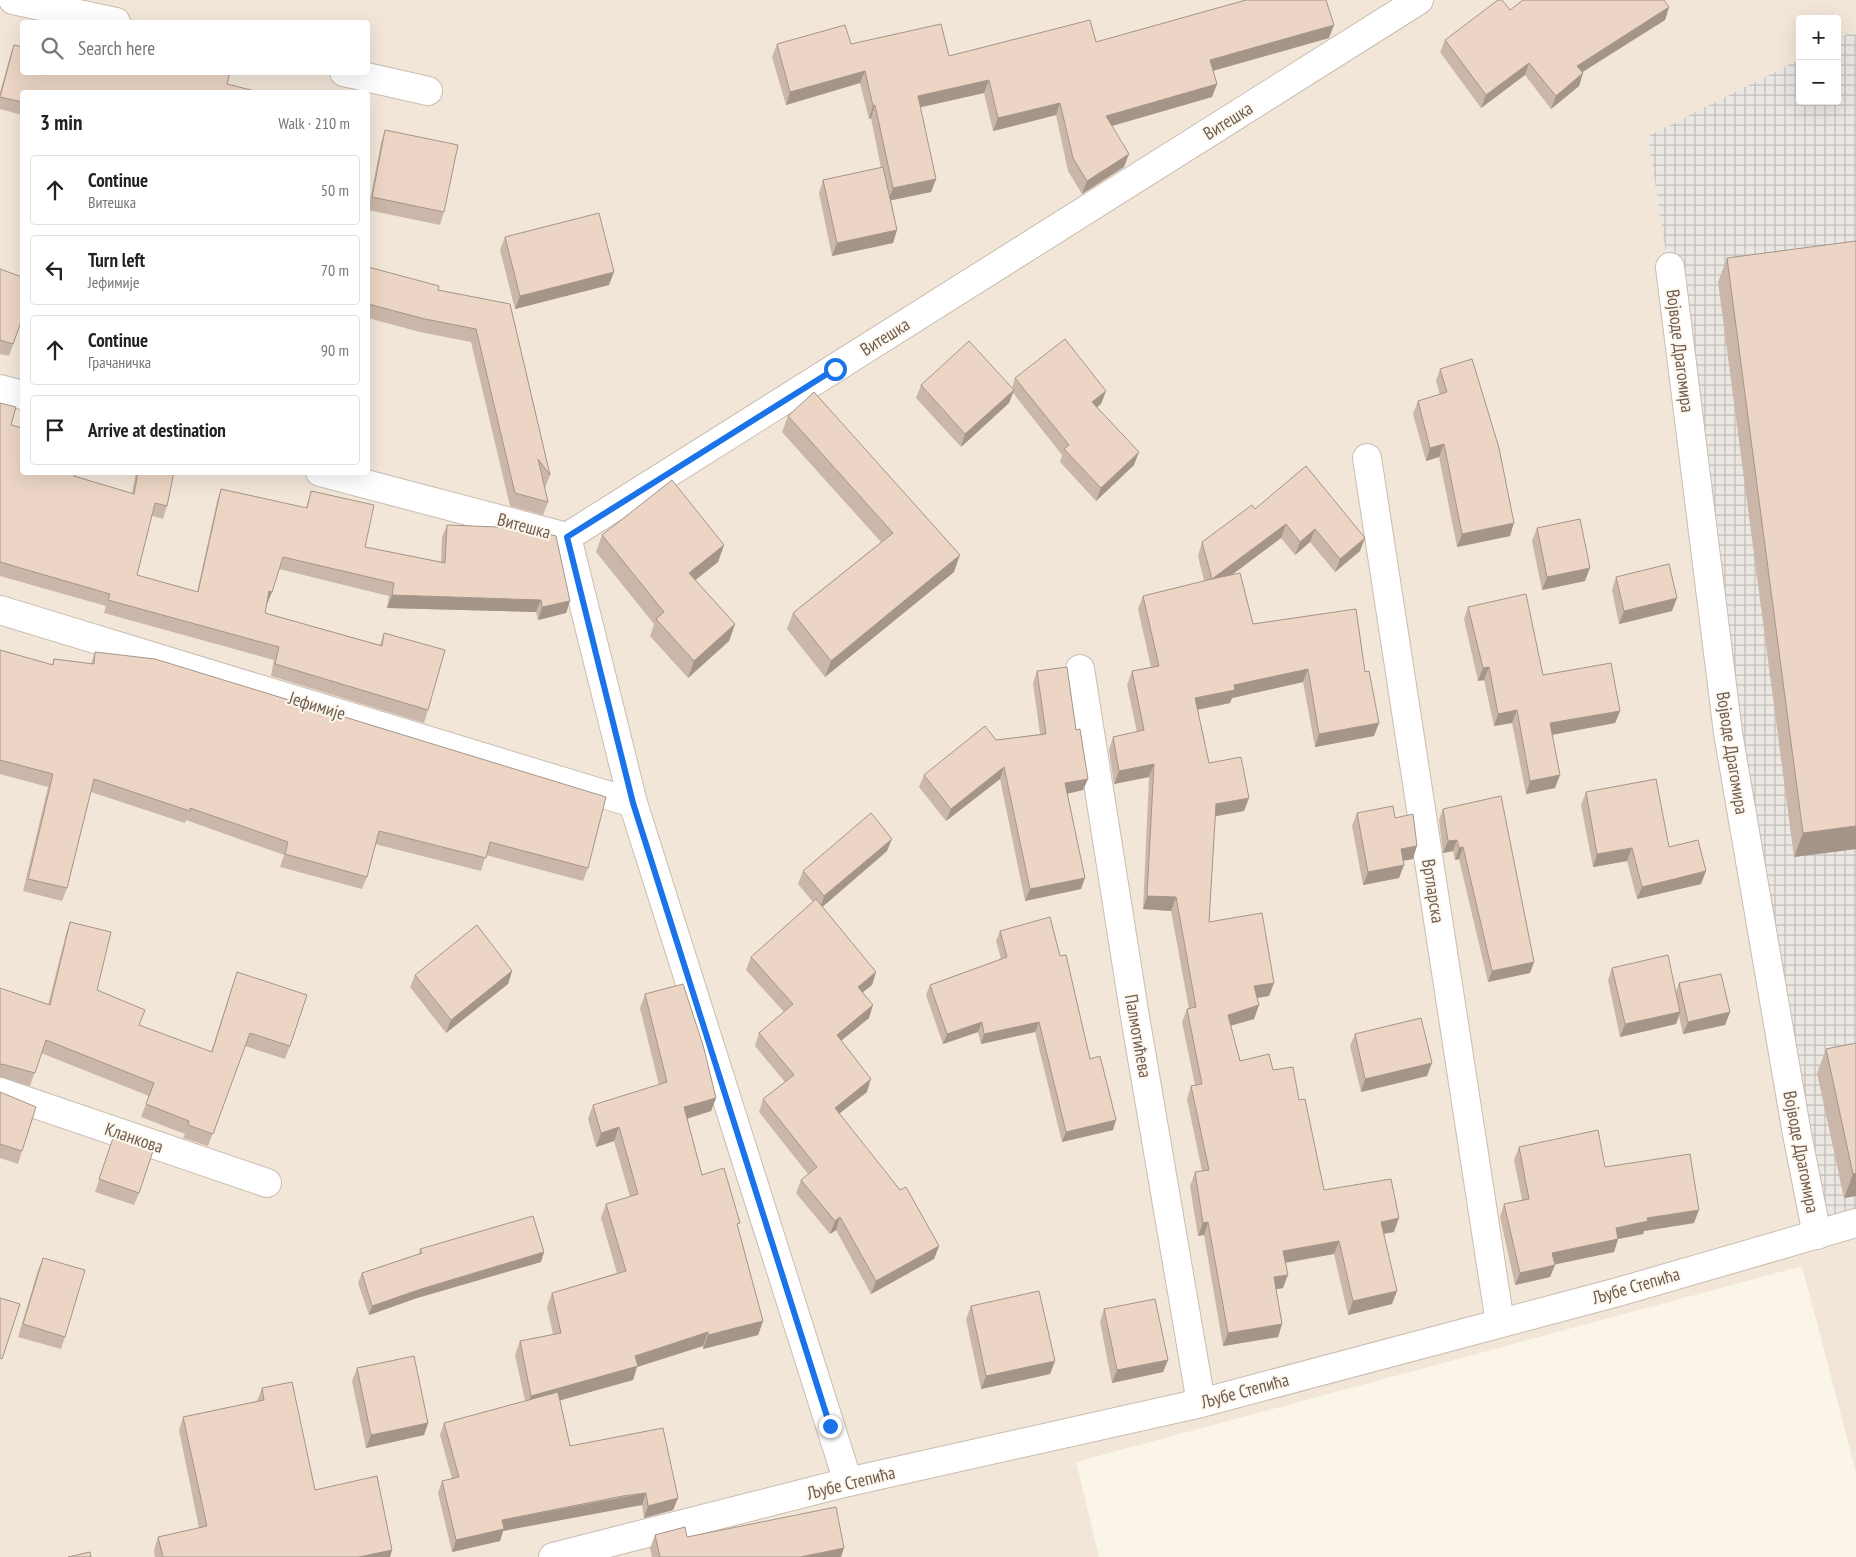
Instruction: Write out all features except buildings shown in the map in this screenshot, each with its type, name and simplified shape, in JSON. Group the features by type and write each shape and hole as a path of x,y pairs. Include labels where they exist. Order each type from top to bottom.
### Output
{"street":[{"path":"14,0 107,20"},
{"name":"Витешка","path":"331,475 567,537 1419,0"},
{"path":"357,75 428,91"},
{"name":"Војводе Драгомира","path":"1670,267 1728,733 1816,1235"},
{"path":"0,389 20,394"},
{"name":"Вртларска","path":"1367,458 1500,1323"},
{"path":"567,537 633,803 848,1482"},
{"name":"Јефимије","path":"0,610 580,785 633,803"},
{"name":"Палмотићева","path":"1080,669 1134,1011 1201,1403"},
{"name":"Кланкова","path":"0,1092 267,1183"},
{"name":"Љубе Степића","path":"554,1557 632,1548 848,1482 1201,1403 1500,1323 1856,1223"}],"shaded area":[{"path":"0,0 1856,0 1856,35 1852,32 1841,37 1841,15 1796,15 1796,61 1648,136 1856,1226 1856,1472 1802,1266 1076,1462 1099,1557 0,1557"},
{"path":"1852,32 1856,35 1856,1226 1817,1235 1648,136 1796,61 1796,105 1841,105 1841,37"}],"route":[{"path":"830,1426 633,803 567,537 835,369"}]}
